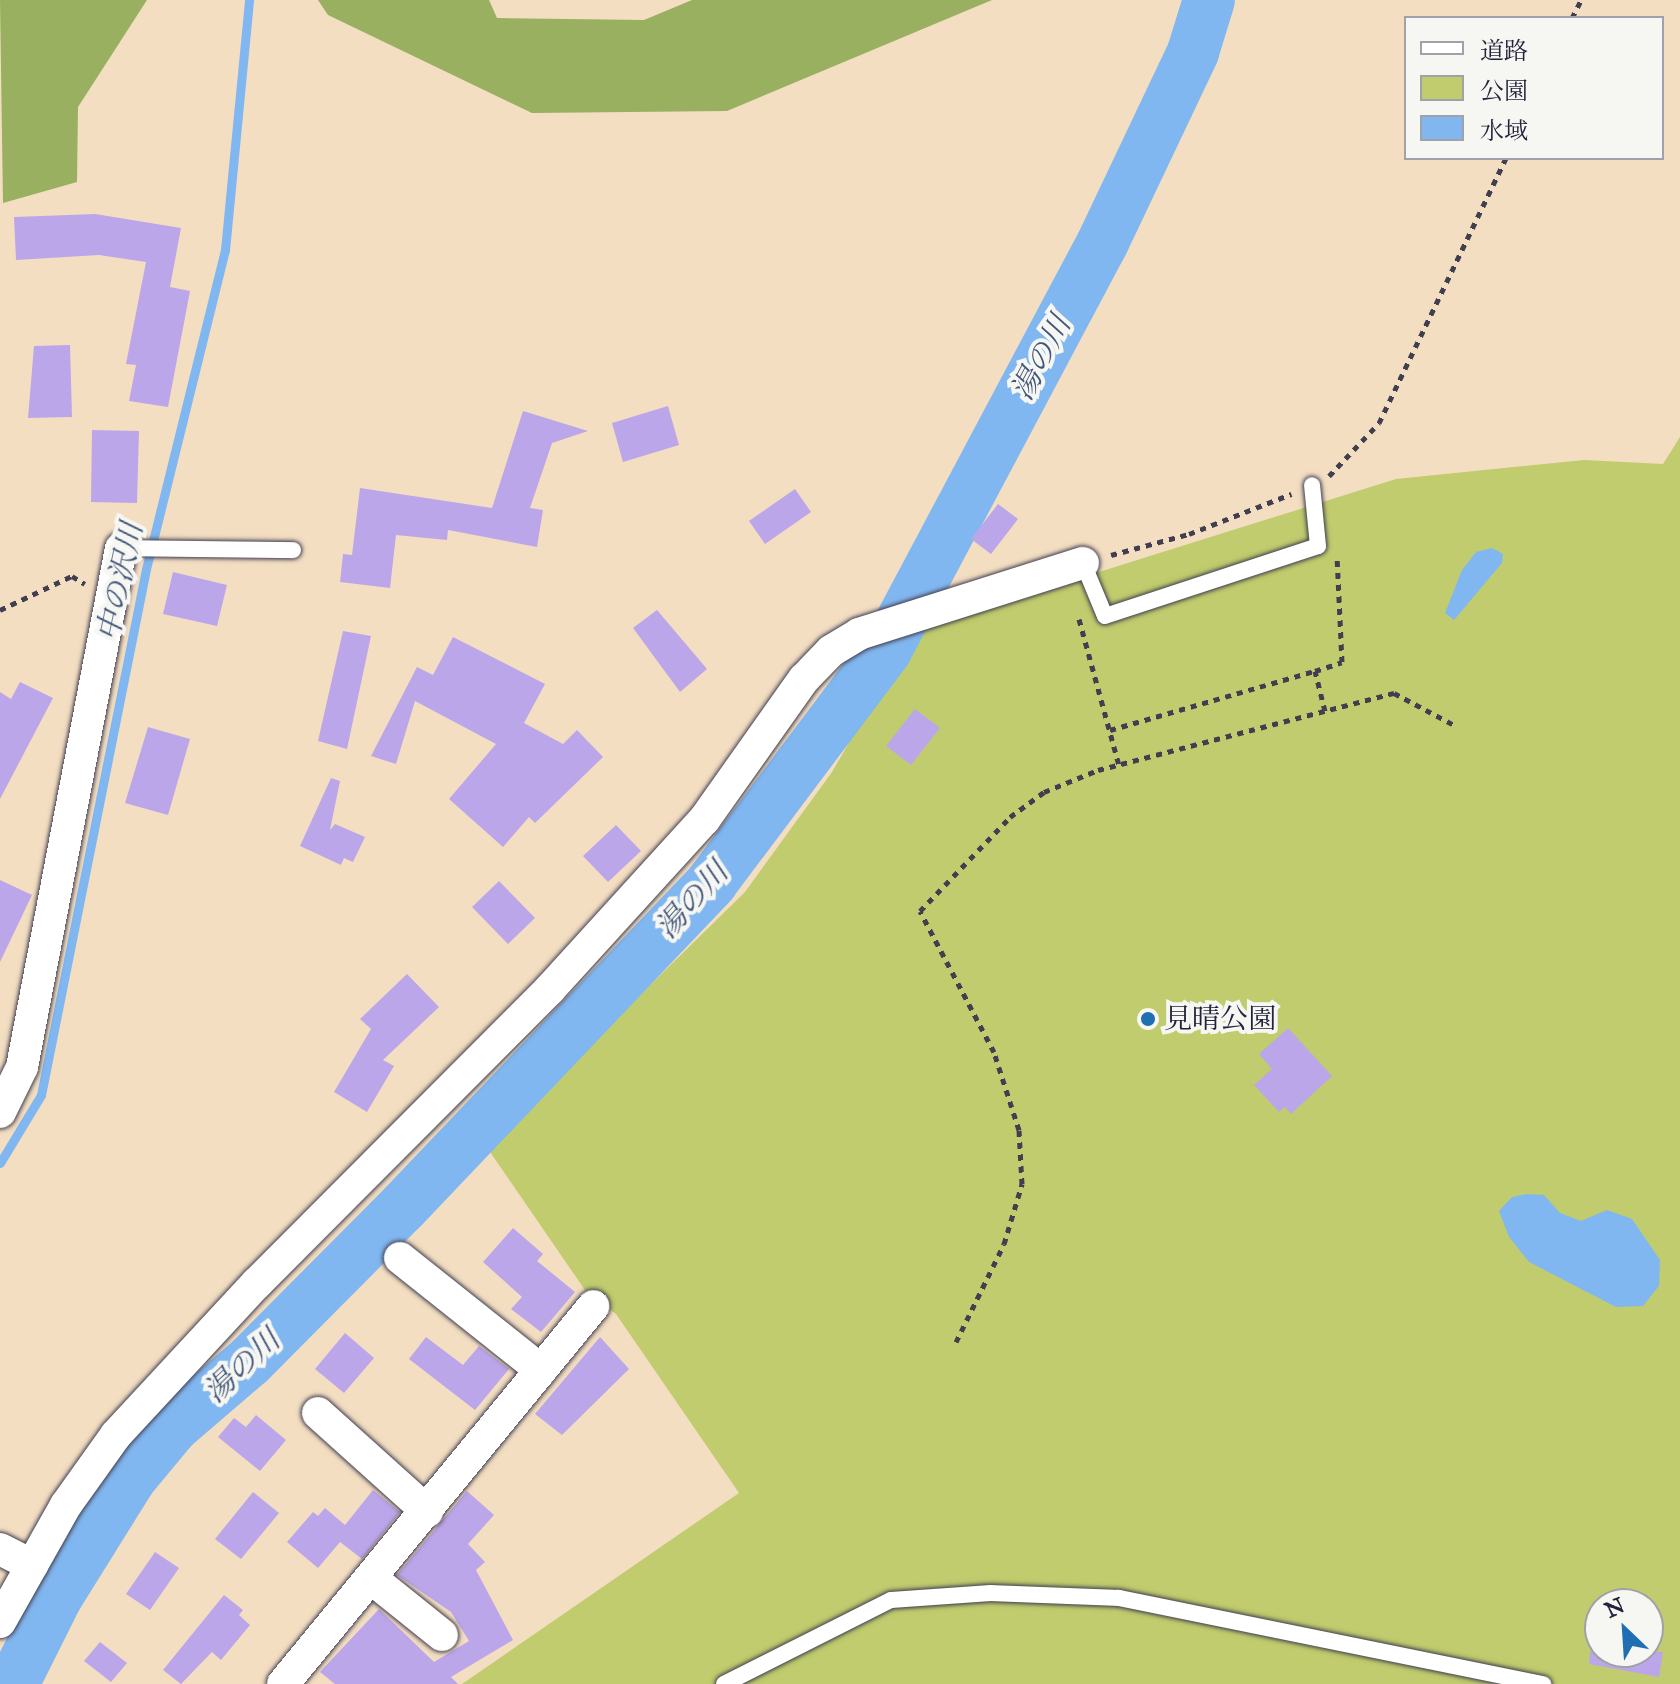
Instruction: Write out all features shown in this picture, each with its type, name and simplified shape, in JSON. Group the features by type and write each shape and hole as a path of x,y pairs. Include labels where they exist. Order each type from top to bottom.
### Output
{"street":[{"path":"0,1112 22,1067 110,598 131,548"},
{"path":"0,1622 32,1565 116,1435 257,1283 560,978 704,820 804,679 831,651 859,634 975,594 1074,565"},
{"path":"400,1258 541,1370"},
{"path":"283,1684 594,1306"},
{"path":"318,1413 427,1511"},
{"path":"0,1549 32,1565"},
{"path":"371,1578 442,1635"}],"lane":[{"path":"1074,565 1105,616 1318,546 1312,485"},
{"path":"131,548 293,550"},
{"path":"724,1684 891,1600 991,1593 1119,1598 1543,1684"}],"path":[{"path":"1119,765 1074,565 1189,534 1312,485 1333,473 1379,423 1505,160"},
{"path":"1333,473 1334,488"},
{"path":"1110,730 1342,662 1337,551"},
{"path":"0,610 72,576 110,598"},
{"path":"1315,671 1325,711"},
{"path":"956,1342 1004,1244 1022,1184 1019,1130 994,1052 920,911 1010,817 1044,792 1119,765 1394,693 1456,726"}],"green space":[{"path":"0,0 147,0 78,107 77,182 3,203"},
{"path":"318,0 489,0 497,18 644,20 692,0 992,0 727,111 532,113 328,15"},
{"name":"見晴公園","path":"1680,437 1680,1684 462,1684 739,1493 616,1314 587,1293 486,1146 745,892 832,772 914,630 1396,479 1584,460 1663,464"}],"water":[{"path":"1492,548 1503,554 1502,563 1454,620 1445,613 1462,570 1476,552"},
{"path":"1544,1195 1560,1213 1581,1221 1607,1210 1632,1219 1660,1260 1659,1286 1643,1306 1616,1307 1529,1262 1509,1237 1499,1211 1512,1197"}],"building":[{"path":"95,214 181,228 170,287 190,291 168,407 129,401 136,365 126,364 146,262 99,255 16,260 14,217"},
{"path":"70,345 72,417 28,418 34,346"},
{"path":"668,406 679,445 623,462 612,423"},
{"path":"523,411 588,431 552,443 530,508 543,510 537,547 448,530 447,540 396,535 390,588 340,582 343,554 352,555 360,488 492,508"},
{"path":"92,430 139,431 137,503 91,502"},
{"path":"795,489 811,512 765,544 749,521"},
{"path":"998,504 1018,519 991,554 971,539"},
{"path":"173,572 227,585 217,626 163,614"},
{"path":"657,610 707,669 680,692 633,628"},
{"path":"343,631 371,636 347,749 318,741"},
{"path":"453,637 545,684 524,723 563,744 577,730 603,757 535,823 529,817 503,847 449,799 496,744 415,701 396,764 371,756 417,667 433,675"},
{"path":"20,682 53,698 0,799 0,692 11,699"},
{"path":"915,709 940,728 911,765 886,746"},
{"path":"148,727 190,739 168,815 125,803"},
{"path":"331,778 340,781 330,830 335,824 365,837 353,862 344,858 341,865 300,846"},
{"path":"616,825 641,851 608,882 583,856"},
{"path":"0,880 32,895 0,962"},
{"path":"499,881 535,918 508,944 472,907"},
{"path":"407,974 439,1007 383,1060 394,1066 367,1112 334,1092 371,1029 360,1019"},
{"path":"1288,1028 1332,1076 1291,1114 1285,1107 1279,1112 1254,1085 1272,1069 1259,1054"},
{"path":"513,1228 543,1254 537,1261 575,1292 541,1332 511,1309 522,1297 483,1262"},
{"path":"345,1333 374,1358 344,1393 315,1369"},
{"path":"426,1337 463,1365 479,1346 509,1369 475,1410 409,1359"},
{"path":"600,1337 629,1369 562,1435 535,1414"},
{"path":"256,1415 286,1440 260,1471 218,1437 234,1418 246,1427"},
{"path":"373,1490 400,1512 362,1559 340,1542 318,1568 287,1542 313,1512 318,1516 325,1508 345,1525"},
{"path":"467,1491 494,1515 468,1544 485,1562 476,1570 513,1640 451,1677 458,1684 335,1684 320,1672 379,1609 434,1662 469,1641 451,1612 397,1575"},
{"path":"253,1492 279,1513 241,1559 215,1539"},
{"path":"155,1552 179,1568 150,1610 126,1594"},
{"path":"224,1595 243,1610 239,1615 250,1625 221,1660 212,1652 181,1684 163,1670"},
{"path":"100,1642 127,1663 111,1682 84,1661"},
{"path":"1611,1668 1660,1668 1659,1677"}],"waterway":[{"name":"中の沢川","path":"0,1163 41,1095 146,569 225,250 249,0"},
{"name":"湯の川","path":"13,1684 56,1598 130,1479 173,1427 250,1361 403,1207 712,882 886,650 1102,244 1193,52 1209,0"}],"place":[{"name":"見晴公園","path":"1148,1019"}]}
